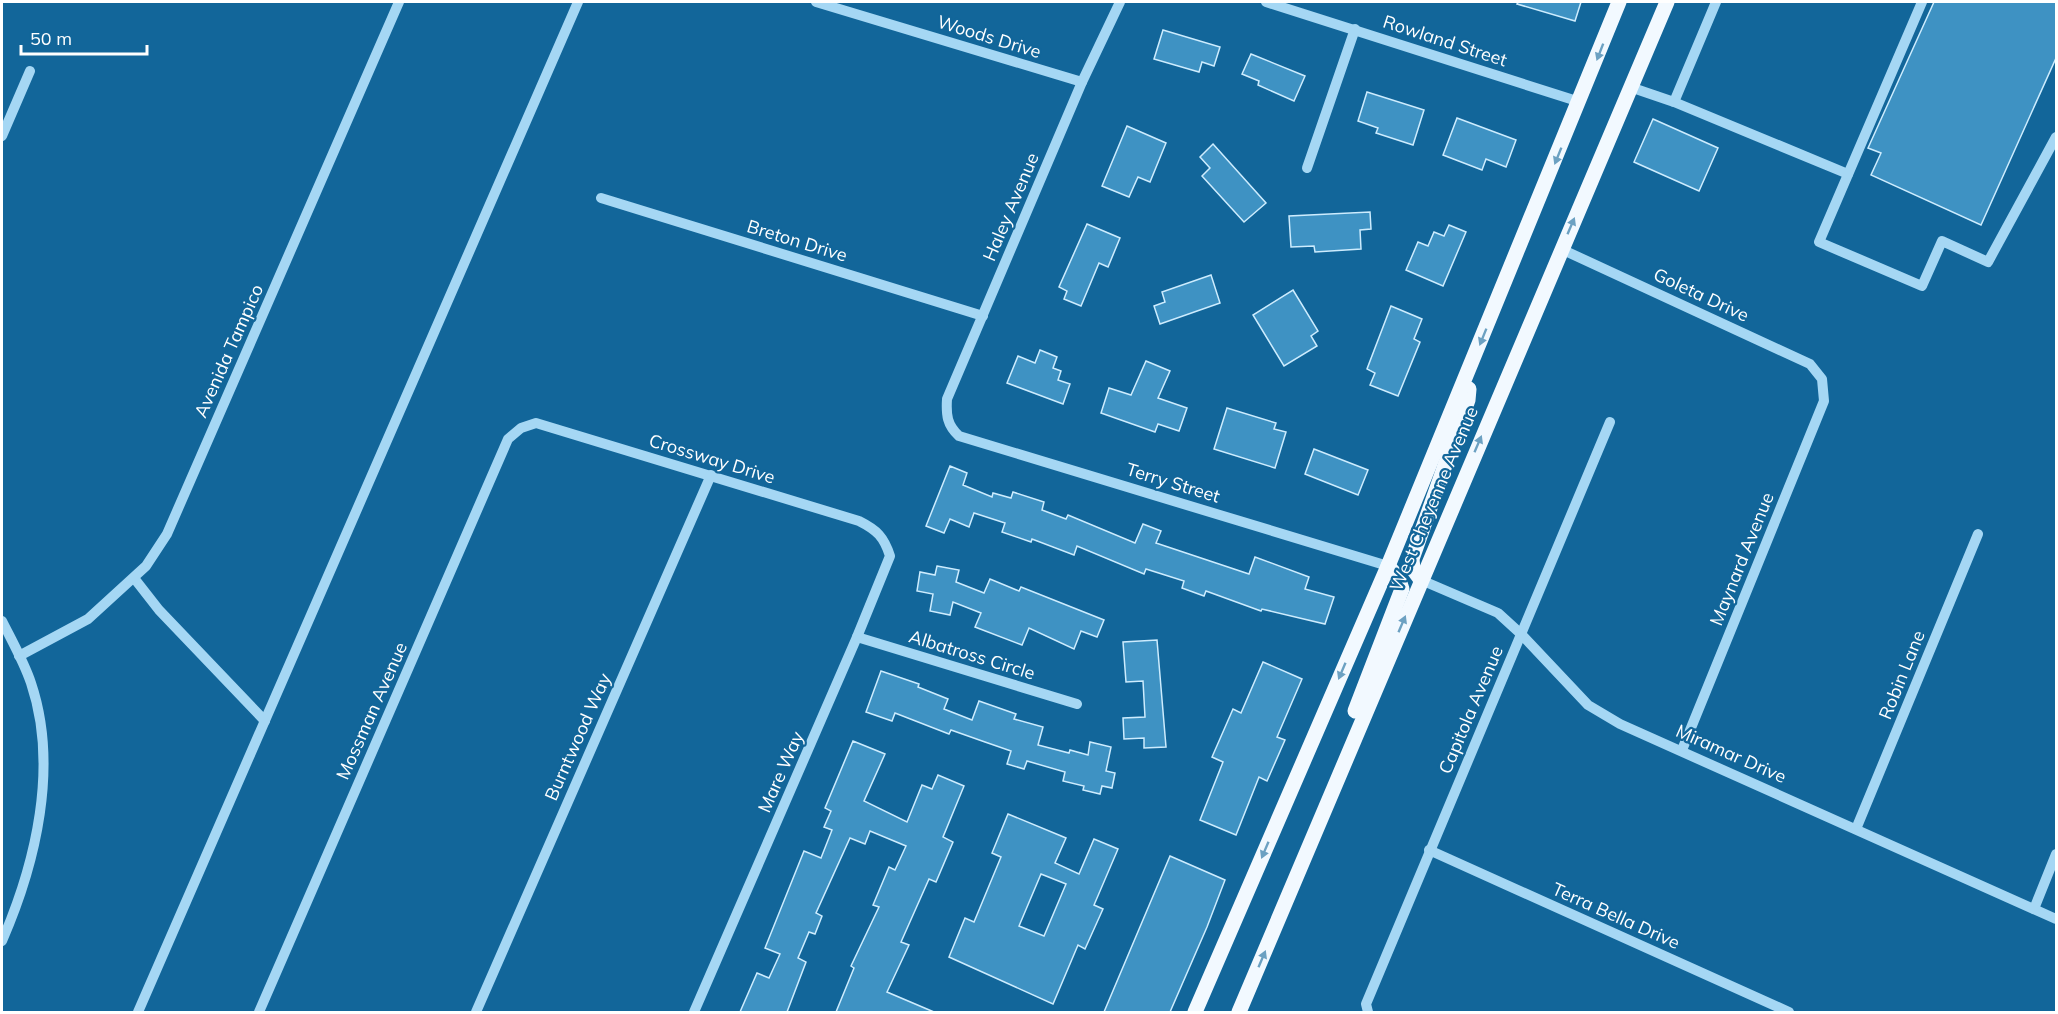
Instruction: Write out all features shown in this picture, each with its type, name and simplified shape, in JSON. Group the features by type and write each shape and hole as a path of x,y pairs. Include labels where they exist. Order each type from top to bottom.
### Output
{"main road":[{"name":"West Cheyenne Avenue","path":"1195,1012 1388,566 1580,102 1619,2"},
{"name":"West Cheyenne Avenue","path":"1239,1012 1667,2"},
{"path":"1421,580 1413,569 1412,559 1468,400 1470,368"},
{"path":"1326,805 1331,772 1402,589 1398,577 1388,566"}],"street":[{"name":"Avenida Tampico","path":"19,656 88,619 146,566 167,534 399,2"},
{"path":"138,1012 578,2"},
{"name":"Woods Drive","path":"816,2 1082,82"},
{"name":"Haley Avenue","path":"951,429 946,416 947,399 1082,82 1120,2"},
{"name":"Rowland Street","path":"1266,2 1580,102"},
{"path":"1674,102 1716,2"},
{"path":"1922,2 1819,242 1922,286 1942,241 1988,262 2056,138"},
{"path":"1307,168 1355,29"},
{"path":"2,136 30,71"},
{"path":"1630,87 1674,102 1848,174"},
{"name":"Breton Drive","path":"601,198 983,316"},
{"name":"Goleta Drive","path":"1561,249 1810,364 1822,379"},
{"name":"Maynard Avenue","path":"1682,750 1824,401 1822,379"},
{"name":"Capitola Avenue","path":"1368,1012 1366,1004 1429,850 1610,422"},
{"name":"Crossway Drive","path":"521,428 536,423 859,521 878,530 886,543"},
{"name":"Mossman Avenue","path":"259,1012 508,439 521,428"},
{"name":"Terry Street","path":"951,429 959,436 1388,566"},
{"name":"Burntwood Way","path":"476,1012 711,475"},
{"name":"Robin Lane","path":"1856,828 1978,534"},
{"name":"Mare Way","path":"694,1012 857,637 890,556 886,543"},
{"path":"134,578 159,610 265,721"},
{"name":"Miramar Drive","path":"1421,580 1498,613 1588,705 1620,724 2056,919"},
{"path":"2,621 31,684 38,718 43,773 40,816 31,862 2,941"},
{"name":"Albatross Circle","path":"857,637 1077,704"},
{"name":"Terra Bella Drive","path":"1429,850 1789,1012"},
{"path":"2034,909 2056,854"}],"building":[{"path":"1518,2 1581,2 1575,21 1517,4"},
{"path":"1934,2 2056,2 2056,58 1981,225 1871,175 1881,153 1868,148"},
{"path":"1163,30 1220,47 1214,66 1202,62 1199,72 1154,59"},
{"path":"1251,54 1305,76 1294,101 1258,85 1259,81 1242,74"},
{"path":"1367,92 1424,110 1413,145 1376,133 1378,128 1358,121"},
{"path":"1457,118 1516,140 1506,167 1486,159 1482,170 1443,155"},
{"path":"1653,119 1718,148 1699,191 1634,162"},
{"path":"1127,126 1166,143 1150,182 1138,177 1129,197 1102,186"},
{"path":"1213,144 1266,203 1244,222 1202,176 1210,168 1200,157"},
{"path":"1370,212 1371,229 1360,230 1361,249 1315,252 1314,246 1291,247 1289,216"},
{"path":"1087,224 1120,238 1108,267 1099,263 1081,306 1064,299 1067,291 1059,287"},
{"path":"1449,225 1466,232 1443,286 1406,270 1418,242 1428,246 1434,232 1444,236"},
{"path":"1211,275 1220,303 1160,324 1154,306 1165,302 1162,292"},
{"path":"1293,290 1318,331 1311,336 1317,346 1284,366 1253,315"},
{"path":"1391,306 1422,319 1414,339 1420,342 1398,396 1370,385 1375,373 1367,369"},
{"path":"1040,350 1057,357 1053,368 1061,371 1058,380 1070,384 1063,404 1007,383 1018,356 1035,363"},
{"path":"1146,361 1170,371 1158,398 1187,408 1179,431 1158,424 1155,432 1101,413 1109,388 1131,395"},
{"path":"1227,408 1276,423 1274,429 1286,432 1275,468 1214,449"},
{"path":"1314,449 1368,470 1358,495 1305,474"},
{"path":"950,466 967,473 963,485 992,497 993,493 1011,498 1013,492 1044,502 1042,510 1066,519 1068,515 1135,543 1143,524 1161,531 1156,543 1249,574 1255,557 1309,577 1305,589 1334,597 1325,624 1262,609 1261,611 1206,591 1204,596 1182,588 1184,581 1146,569 1144,574 1077,546 1074,555 1032,539 1031,542 1002,532 1005,523 974,513 969,527 950,519 944,533 926,526"},
{"path":"937,566 959,570 956,582 984,593 990,579 1019,591 1021,587 1104,620 1097,637 1081,631 1074,649 1029,628 1022,645 975,627 981,613 953,602 950,615 930,611 933,594 917,591 920,572 935,575"},
{"path":"1157,640 1166,747 1144,748 1144,738 1124,739 1123,718 1145,717 1143,681 1126,682 1123,642"},
{"path":"1263,662 1302,679 1277,737 1285,740 1267,781 1259,777 1236,835 1200,820 1223,762 1212,757 1233,709 1241,713"},
{"path":"881,671 919,684 918,687 948,699 944,709 972,720 979,701 1016,714 1014,719 1043,727 1038,745 1088,755 1090,742 1111,747 1106,771 1115,773 1112,788 1102,786 1100,794 1083,790 1084,786 1063,781 1065,772 1027,761 1024,769 1007,764 1011,751 951,730 949,734 895,713 892,721 866,712"},
{"path":"853,741 885,754 864,801 907,822 922,785 932,789 938,775 964,786 943,837 953,842 936,882 929,879 901,942 909,945 887,992 934,1012 836,1012 854,968 851,966 879,907 873,905 889,867 895,870 906,846 870,831 865,844 850,838 816,913 822,916 815,934 809,932 798,958 806,962 787,1012 740,1012 757,973 769,978 780,954 765,948 804,851 821,858 832,830 824,827 831,811 825,808"},
{"path":"1008,814 1066,838 1055,863 1079,874 1094,839 1118,849 1094,905 1103,909 1085,949 1078,945 1053,1004 949,957 965,918 974,922 1001,857 992,853","holes":["1041,874 1066,884 1044,936 1019,926"]},
{"path":"1170,856 1225,880 1207,927 1170,1012 1104,1012"}]}
